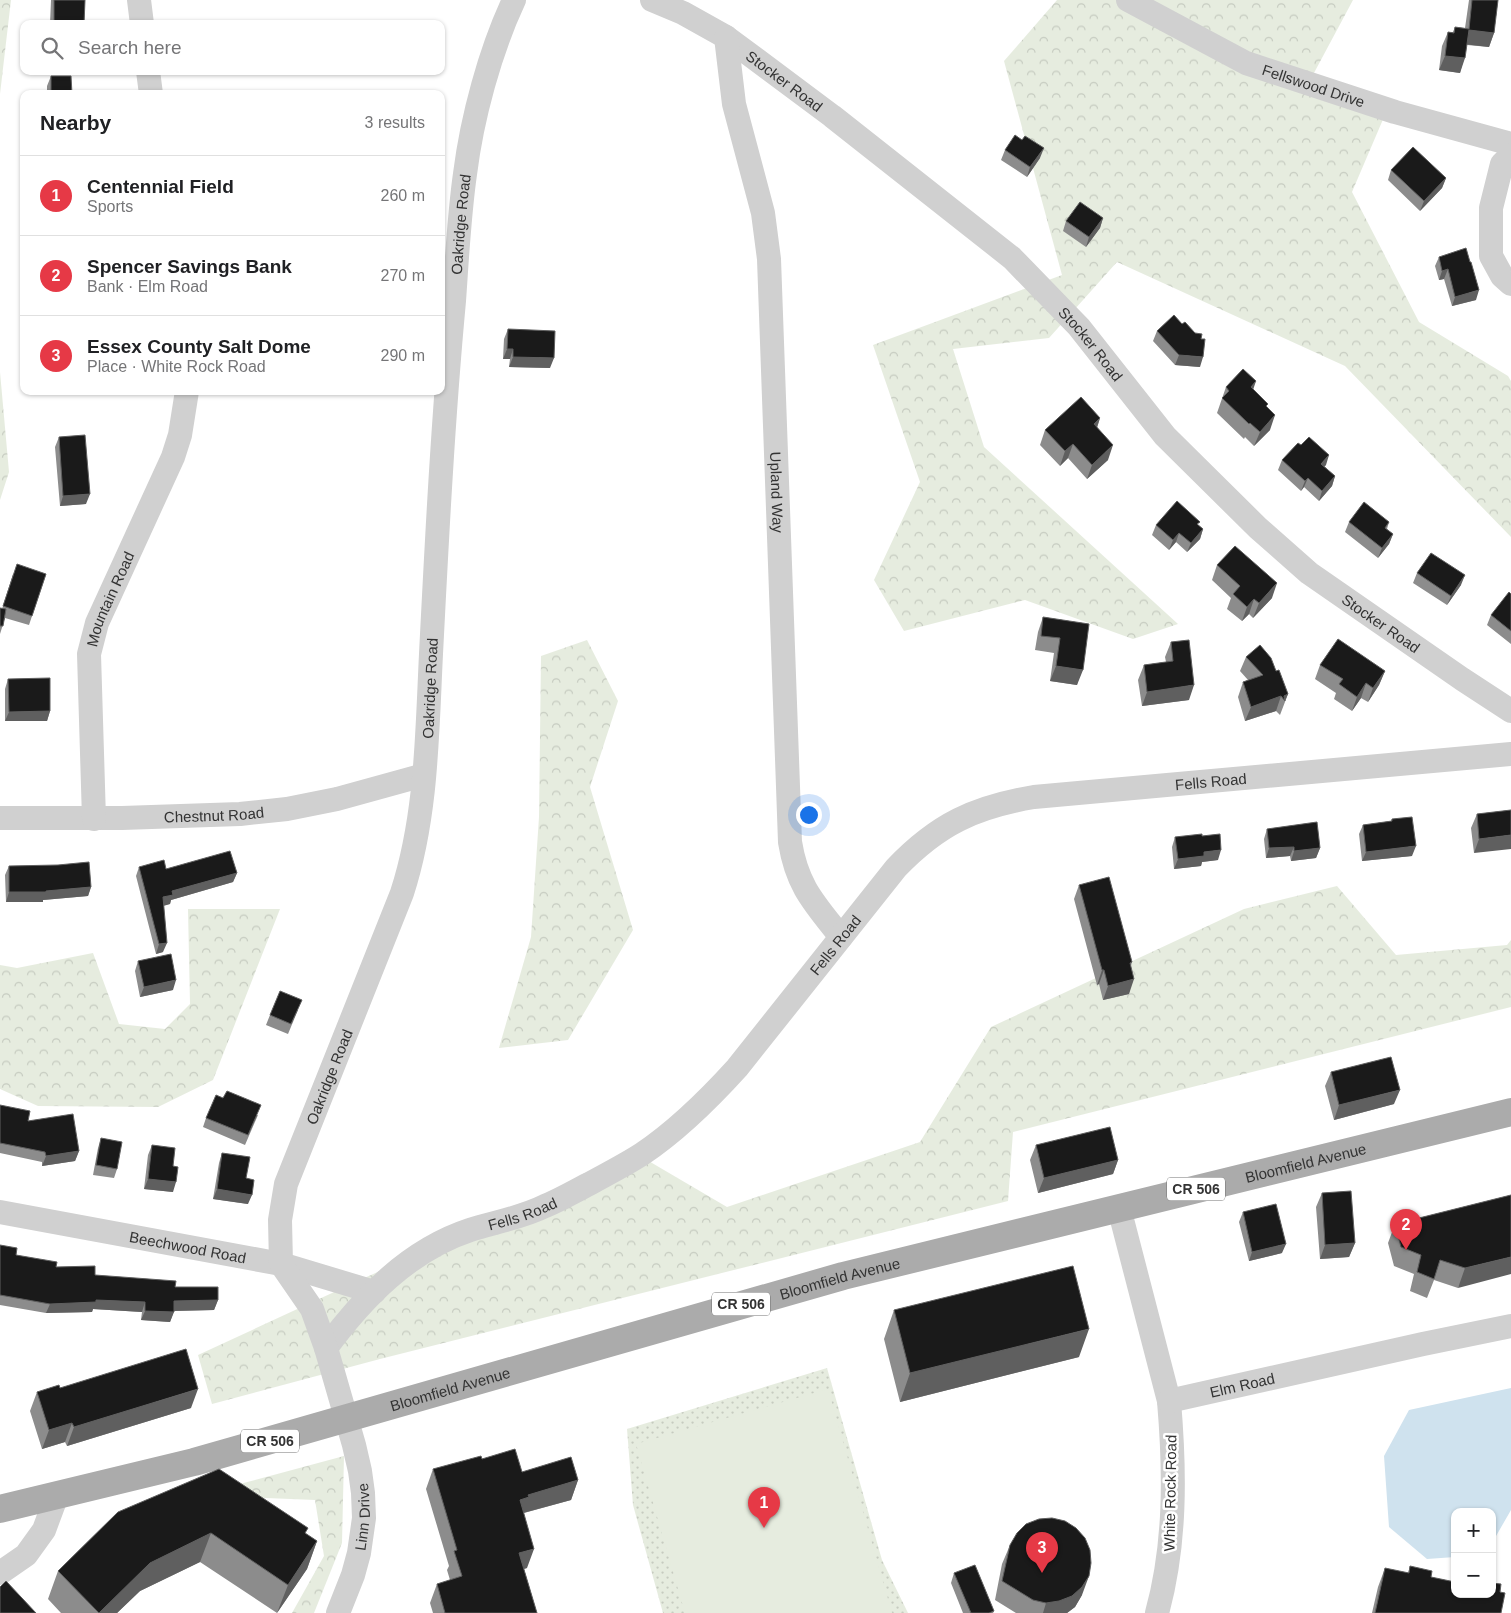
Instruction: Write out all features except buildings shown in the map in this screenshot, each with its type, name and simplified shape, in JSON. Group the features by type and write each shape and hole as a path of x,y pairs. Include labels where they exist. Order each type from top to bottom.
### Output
{"main road":[{"name":"Bloomfield Avenue","path":"0,1509 194,1462 843,1276 1511,1112"}],"street":[{"path":"139,0 142,20"},
{"name":"Oakridge Road","path":"281,1264 280,1220 286,1184 402,893 416,839 424,775 446,384 465,174 474,126 491,60 503,23 514,0"},
{"name":"Stocker Road","path":"652,0 683,13 726,37 832,116 1012,258 1079,327 1165,436 1258,528 1310,574 1511,711"},
{"name":"Fellswood Drive","path":"1128,0 1246,63 1395,112 1511,144"},
{"name":"Upland Way","path":"726,37 734,104 763,213 770,268 792,859 802,884 841,937"},
{"path":"149,75 150,90"},
{"path":"1511,155 1502,164 1491,208 1491,256 1502,276 1511,284"},
{"name":"Mountain Road","path":"94,819 89,668 91,641 97,623 173,457 180,435 186,395"},
{"name":"Fells Road","path":"326,1348 345,1322 374,1292 404,1265 424,1251 470,1230 512,1220 548,1205 619,1167 662,1140 701,1106 725,1081 896,868 914,849 941,829 959,819 997,804 1034,797 1511,754"},
{"name":"Chestnut Road","path":"0,818 94,819 240,814 287,809 337,799 424,775"},
{"path":"1118,1208 1169,1401"},
{"name":"Beechwood Road","path":"0,1212 281,1264 374,1292"},
{"path":"281,1264 312,1309 326,1348 346,1419"},
{"name":"Elm Road","path":"1169,1401 1511,1326"},
{"name":"White Rock Road","path":"1157,1613 1169,1562 1172,1535 1172,1434 1169,1401"},
{"name":"Linn Drive","path":"338,1613 353,1575 359,1553 364,1518 360,1471 346,1419"},
{"path":"0,1573 26,1555 44,1530 57,1495"}],"green space":[{"path":"0,0 11,0 0,94"},
{"path":"1057,0 1353,0 1307,86 1387,110 1352,192 1419,322 1508,376 1511,381 1511,537 1345,366 1117,262 1049,338 953,349 984,447 1178,624 1133,639 1025,600 904,631 874,580 920,482 873,345 1062,275 1004,61"},
{"path":"0,372 9,472 0,500"},
{"path":"587,640 618,701 590,787 633,930 568,1040 499,1048 531,937 539,817 541,656"},
{"path":"1337,886 1396,955 1507,945 1511,940 1511,1007 1013,1132 1008,1201 380,1359 212,1404 198,1355 635,1153 727,1207 920,1142 991,1027 1244,909"},
{"path":"188,909 280,909 213,1080 158,1107 38,1106 0,1089 0,965 17,968 93,953 119,1024 165,1029 190,1004"},
{"path":"827,1368 882,1560 908,1613 663,1613 633,1505 627,1429"},
{"path":"828,1389 892,1613 685,1613 636,1444"},
{"path":"344,1456 342,1543 314,1613 292,1613 324,1556 315,1500 240,1497 236,1485"}],"water":[{"path":"1511,1388 1511,1510 1496,1536 1496,1508 1451,1508 1451,1557 1427,1559 1389,1527 1384,1456 1409,1410"}],"place":[{"name":"Spencer Savings Bank","path":"1406,1250"},
{"name":"Centennial Field","path":"764,1528"},
{"name":"Essex County Salt Dome","path":"1042,1573"}]}
